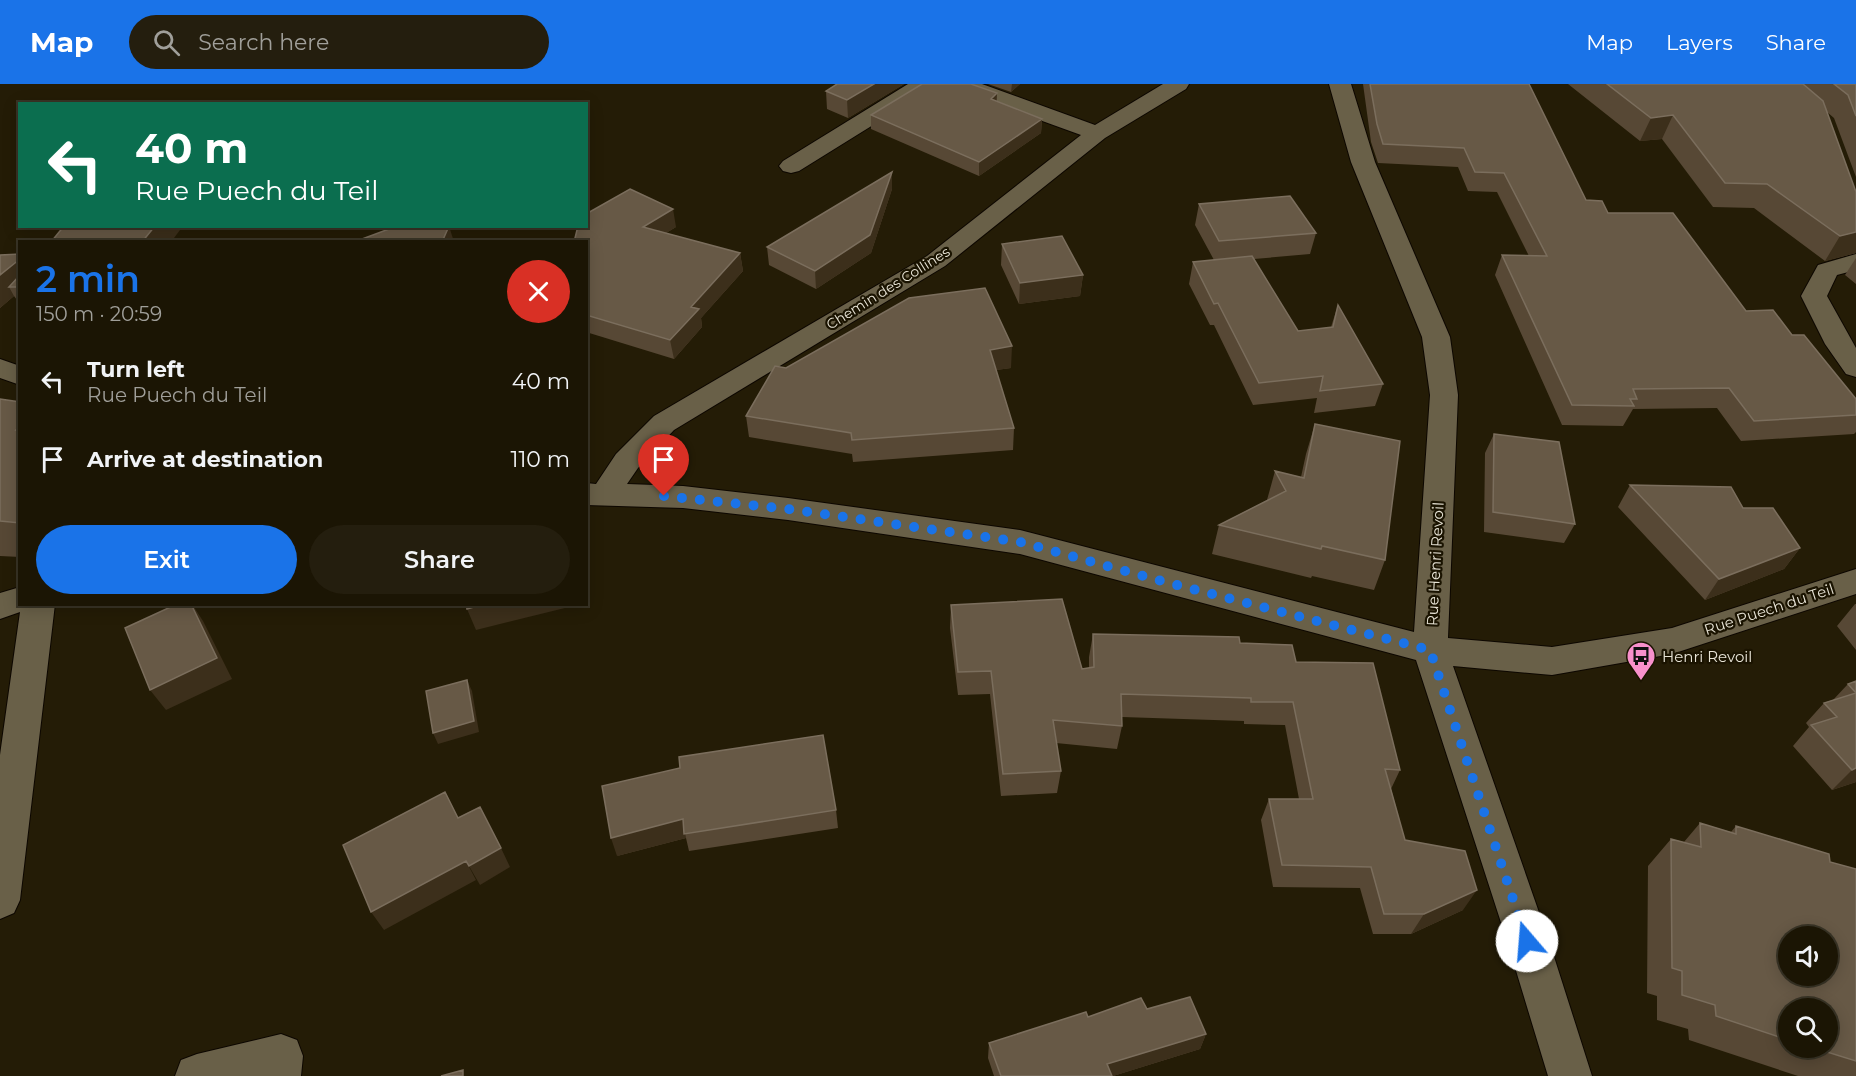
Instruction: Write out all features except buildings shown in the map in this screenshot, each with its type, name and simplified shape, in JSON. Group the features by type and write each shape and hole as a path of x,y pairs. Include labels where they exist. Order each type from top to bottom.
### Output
{"street":[{"path":"791,166 923,84"},
{"path":"962,84 1096,134"},
{"name":"Chemin des Collines","path":"596,494 664,423 936,261 1096,134 1178,84"},
{"name":"Rue Henri Revoil","path":"1340,84 1363,162 1436,337 1444,395 1430,650 1570,1076"},
{"path":"1856,261 1827,270 1814,296 1839,344 1856,368"},
{"path":"0,368 18,375"},
{"name":"Rue Puech du Teil","path":"596,494 683,497 765,506 1020,542 1430,650 1552,661 1672,641 1856,581"},
{"path":"0,606 18,600"},
{"path":"0,900 39,606"},
{"path":"196,1076 281,1056 279,1076"}],"place":[{"name":"Henri Revoil","path":"1641,682"}],"route":[{"path":"664,496 788,509 1020,542 1430,650 1527,941"}]}
